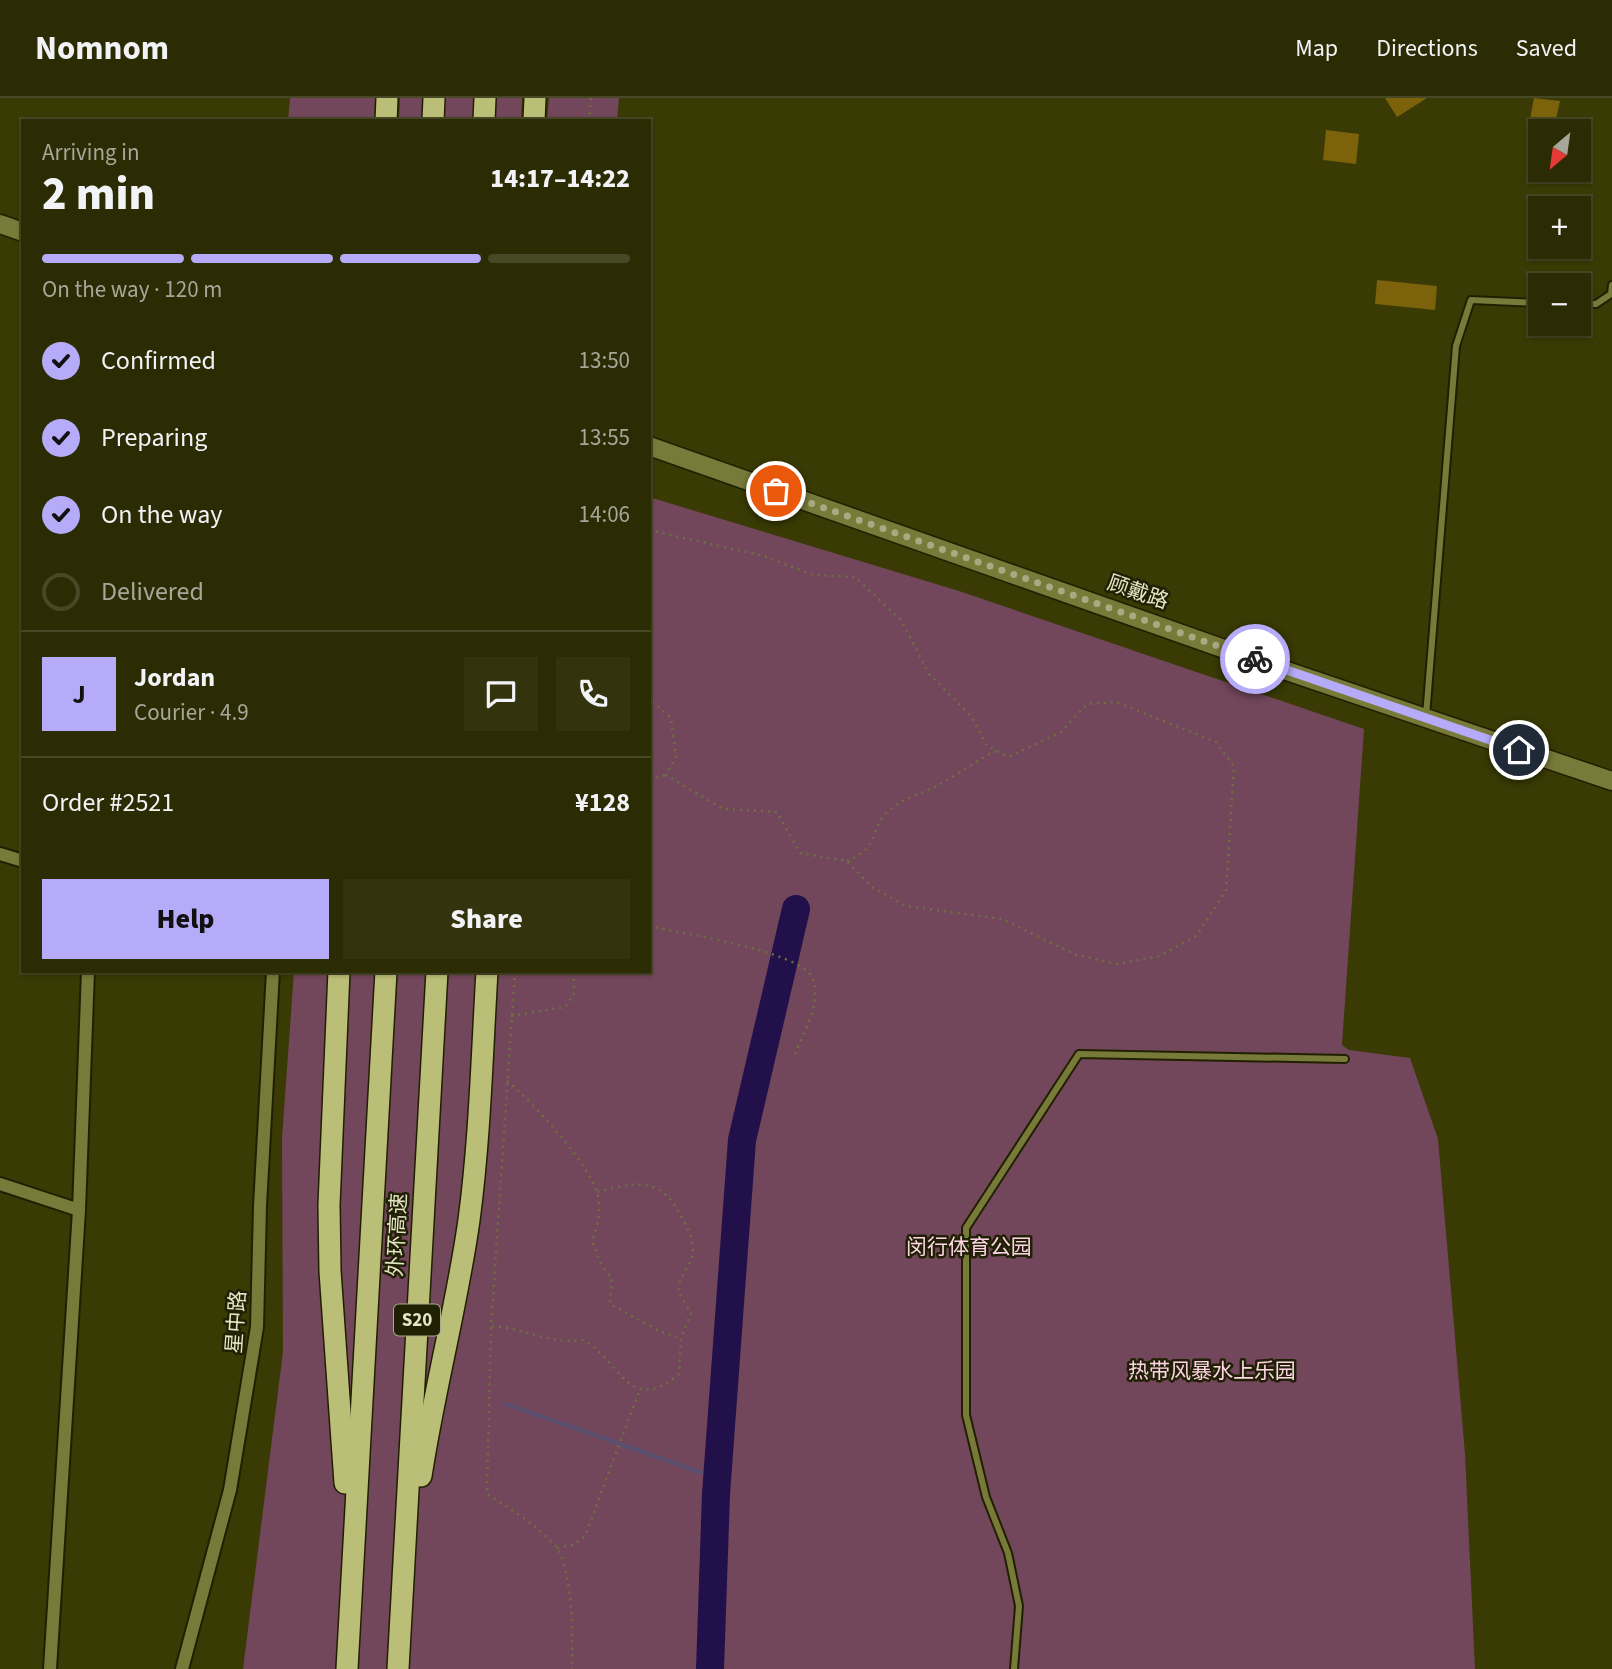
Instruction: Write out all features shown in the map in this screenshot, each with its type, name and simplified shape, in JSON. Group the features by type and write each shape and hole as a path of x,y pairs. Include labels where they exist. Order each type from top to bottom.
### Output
{"highway":[{"path":"386,119 387,98"},
{"path":"433,119 434,98"},
{"path":"484,119 485,98"},
{"path":"534,119 535,98"},
{"path":"339,973 329,1205 330,1271 346,1518 347,1662"},
{"name":"外环高速","path":"347,1662 386,973"},
{"name":"外环高速","path":"398,1664 437,973"},
{"path":"398,1664 427,1434 458,1292 469,1219 477,1145 487,973"}],"main road":[{"path":"0,224 21,231"},
{"name":"顾戴路","path":"651,447 1612,781"}],"street":[{"path":"0,854 21,860"},
{"path":"50,1669 79,1210 88,973"},
{"name":"星中路","path":"183,1669 230,1490 257,1326 260,1206 273,973"},
{"path":"0,1184 79,1210"}],"lane":[{"path":"1591,304 1596,304 1611,294 1612,285"},
{"path":"1425,718 1456,346 1471,300 1528,302"},
{"path":"1014,1669 1019,1606 1008,1553 986,1497 966,1415 966,1228 1079,1054 1345,1059"}],"path":[{"path":"589,119 591,98"},
{"path":"651,530 764,556 813,575 855,577 901,620 929,674 971,716 987,746 1009,757 1060,732 1087,704 1116,702 1216,742 1234,767 1226,891 1197,935 1160,956 1116,964 1074,954 1002,919 906,906 872,887 847,861"},
{"path":"651,701 671,718 676,756 666,775"},
{"path":"651,779 666,775 723,808 777,812 800,853 847,861 863,855 872,845 877,826 887,811 907,796 935,787 996,751"},
{"path":"651,926 762,951 804,967 812,977 815,995 811,1015 795,1054"},
{"path":"515,973 491,1326 487,1494 509,1508 556,1548 569,1591 572,1669"},
{"path":"511,1016 565,1007 574,995 574,973"},
{"path":"507,1081 544,1116 597,1192 598,1225 592,1241 602,1266 612,1278 610,1304 661,1332 681,1338"},
{"path":"491,1326 516,1328 567,1343 583,1340 608,1359 629,1385 640,1390 665,1386 679,1374 681,1338 691,1313 679,1293 679,1281 691,1263 694,1250 688,1228 665,1191 647,1184 597,1192"},
{"path":"556,1548 573,1545 585,1536 640,1390"}],"green space":[{"path":"290,98 375,98 374,119 288,119"},
{"path":"400,98 522,98 521,119 399,119"},
{"path":"549,98 619,98 617,119 547,119"},
{"name":"闵行体育公园","path":"651,498 959,591 1364,729 1342,1045 1349,1050 1410,1058 1438,1139 1465,1454 1475,1669 243,1669 283,1352 282,1139 294,973 651,973"}],"building":[{"path":"1385,98 1427,98 1397,117"},
{"path":"1534,98 1560,101 1556,119 1530,119"},
{"path":"1326,130 1359,134 1356,164 1323,160"},
{"path":"1377,280 1437,286 1435,310 1375,304"}],"waterway":[{"path":"710,1669 716,1494 742,1140 796,909"},
{"path":"506,1404 717,1478"}],"way so far":[{"path":"776,491 1255,659"}],"route":[{"path":"1255,659 1519,750"}],"park label":[{"name":"热带风暴水上乐园","path":"1212,1371"}]}
